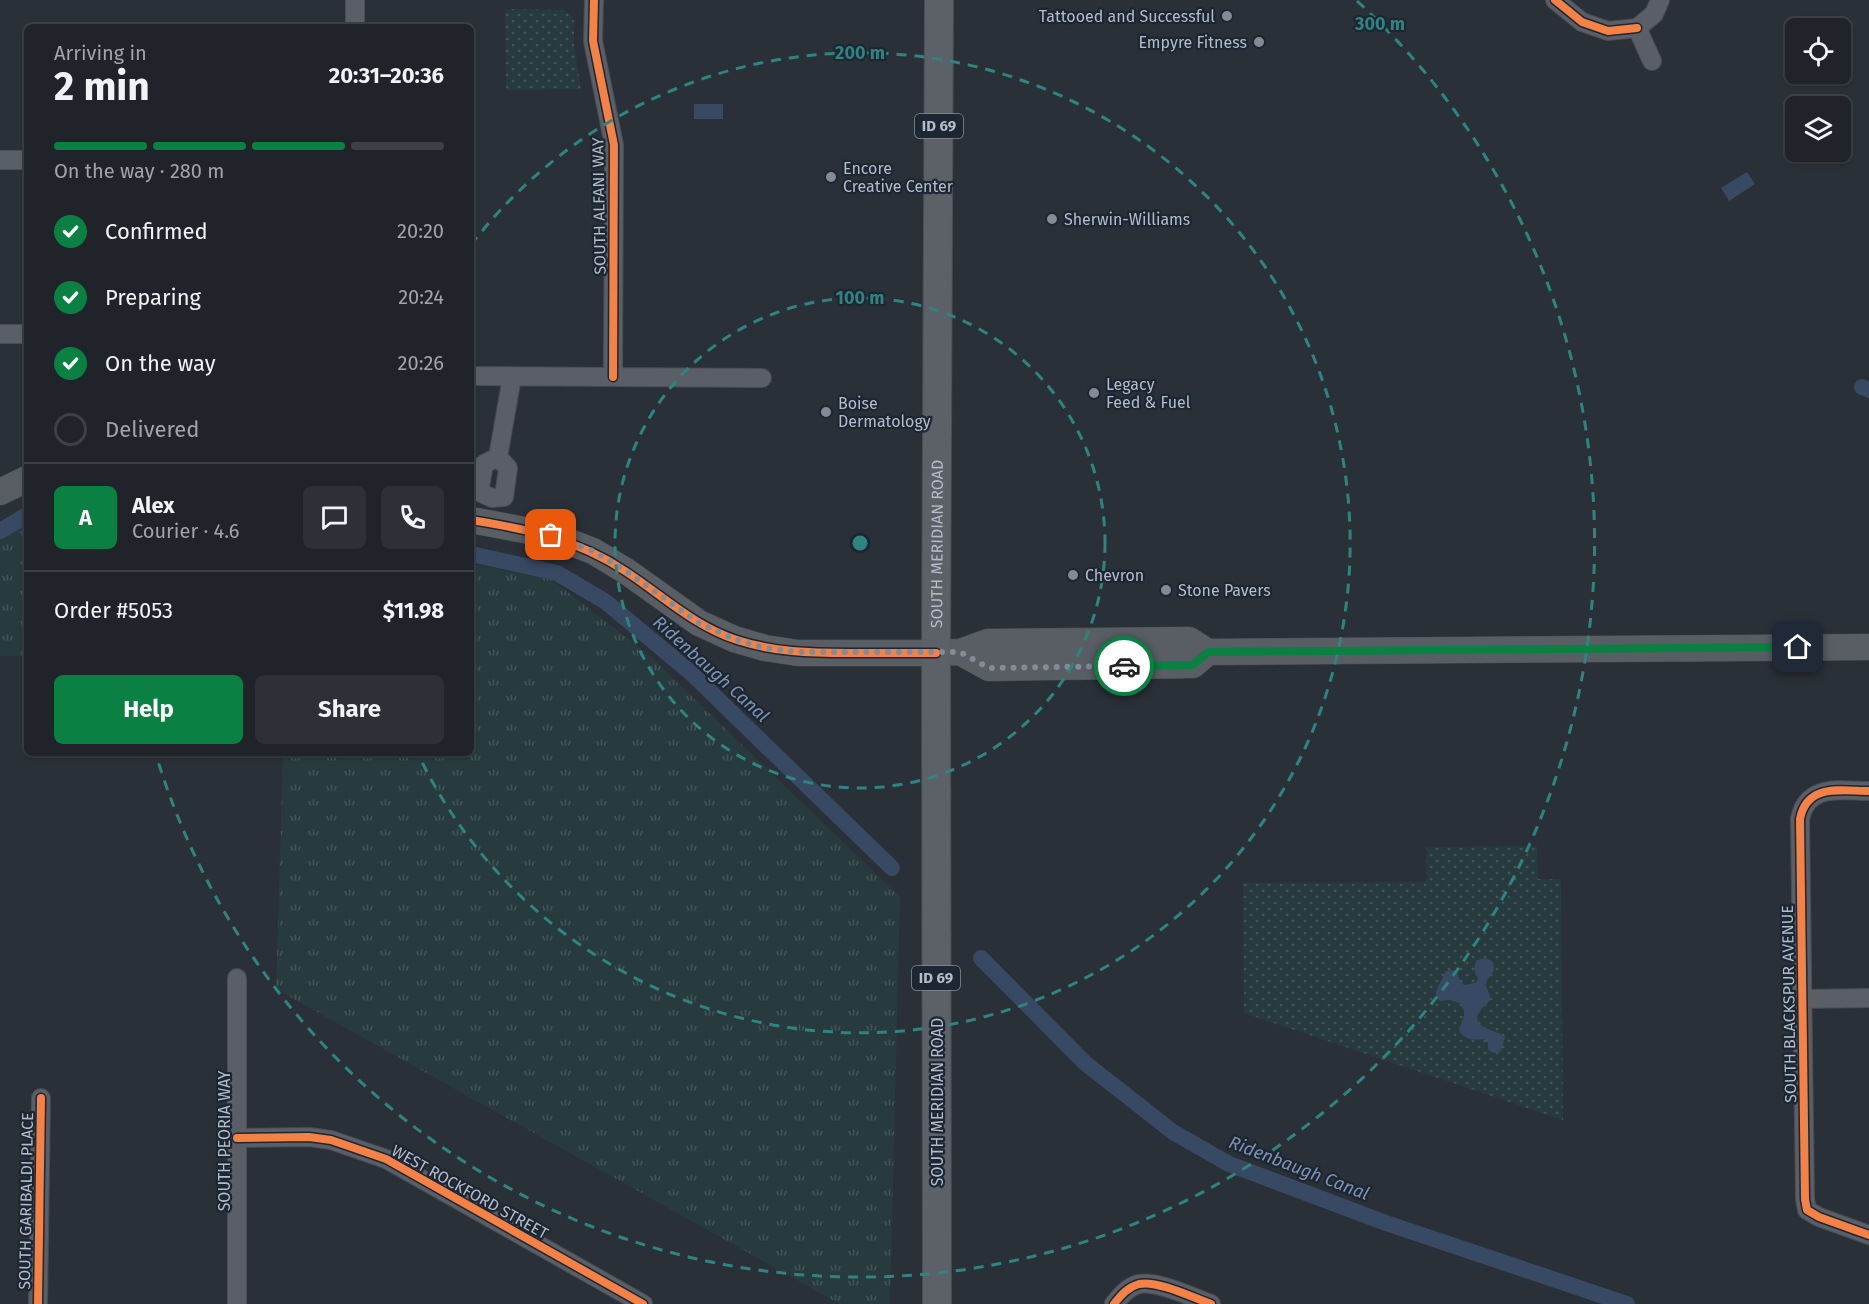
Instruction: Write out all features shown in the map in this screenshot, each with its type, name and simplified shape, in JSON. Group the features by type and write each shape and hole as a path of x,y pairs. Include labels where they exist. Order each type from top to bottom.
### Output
{"main road":[{"name":"SOUTH MERIDIAN ROAD","path":"938,1304 948,652 939,0"},
{"path":"0,492 24,480"},
{"path":"484,514 593,551 626,571 699,623 734,639 765,648 798,652 948,652 989,668 1193,665 1208,652 1869,647"}],"street":[{"path":"355,0 355,24"},
{"name":"SOUTH ALFANI WAY","path":"594,0 593,41 614,145 613,376"},
{"path":"1555,0 1582,22 1608,31 1637,28 1654,14 1660,0"},
{"path":"1637,28 1652,61"},
{"path":"0,160 24,160"},
{"path":"0,334 24,334"},
{"path":"474,376 762,378"},
{"path":"484,514 504,496 508,468 498,457 512,377"},
{"name":"SOUTH BLACKSPUR AVENUE","path":"1869,791 1818,793 1807,800 1800,819 1805,1199 1807,1210 1819,1217 1869,1235"},
{"name":"SOUTH PEORIA WAY","path":"237,978 237,1304"},
{"path":"1802,999 1869,998"},
{"name":"SOUTH GARIBALDI PLACE","path":"38,1304 41,1098"},
{"name":"WEST ROCKFORD STREET","path":"237,1138 309,1137 331,1140 386,1159 643,1304"},
{"path":"1119,1298 1140,1284 1157,1285 1212,1304"}],"green space":[{"path":"505,9 564,10 571,15 574,21 574,44 581,89 506,90"},
{"path":"24,525 24,656 0,656 0,537"},
{"path":"474,565 552,580 648,654 900,897 890,1304 840,1304 276,989 283,756 474,756"},
{"path":"1537,846 1538,879 1561,879 1563,1120 1244,1013 1243,883 1426,882 1426,847"}],"water":[{"path":"694,104 723,104 723,119 694,119"},
{"path":"1747,172 1755,184 1729,201 1721,188"},
{"path":"1485,958 1492,961 1494,969 1486,985 1490,1000 1481,1009 1478,1022 1485,1028 1505,1037 1501,1051 1494,1053 1488,1050 1488,1043 1484,1039 1470,1039 1459,1031 1464,1014 1460,1003 1450,1000 1440,1001 1436,997 1436,991 1446,971 1456,971 1464,985 1475,983 1478,979 1475,969 1476,962"}],"waterway":[{"path":"1862,387 1869,390"},
{"name":"Ridenbaugh Canal","path":"0,531 24,517"},
{"name":"Ridenbaugh Canal","path":"474,555 557,573 606,602 690,672 892,868"},
{"name":"Ridenbaugh Canal","path":"981,958 1085,1063 1173,1132 1229,1164 1386,1223 1627,1304"}],"cycle path":[{"path":"594,0 593,41 614,145 613,377"},
{"path":"1555,0 1582,22 1608,31 1637,28"},
{"path":"474,521 551,537 589,551 625,571 707,627 737,640 778,649 806,652 936,653"},
{"path":"1869,791 1837,790 1818,794 1804,807 1800,819 1805,1199 1807,1210 1819,1217 1869,1235"},
{"path":"38,1304 41,1098"},
{"path":"237,1138 309,1137 331,1140 386,1159 643,1304"},
{"path":"1114,1304 1131,1287 1147,1283 1165,1287 1211,1304"}],"way so far":[{"path":"551,535 593,551 626,571 699,623 734,639 765,648 798,652 960,652 989,668 1124,666"}],"place":[{"name":"Tattooed and Successful","path":"1227,16"},
{"name":"Empyre Fitness","path":"1259,42"},
{"name":"Encore Creative Center","path":"831,177"},
{"name":"Sherwin-Williams","path":"1052,219"},
{"name":"Legacy Feed & Fuel","path":"1094,393"},
{"name":"Boise Dermatology","path":"826,412"},
{"name":"Chevron","path":"1073,575"},
{"name":"Stone Pavers","path":"1166,590"}],"route":[{"path":"1124,666 1193,665 1208,652 1798,647"}]}
